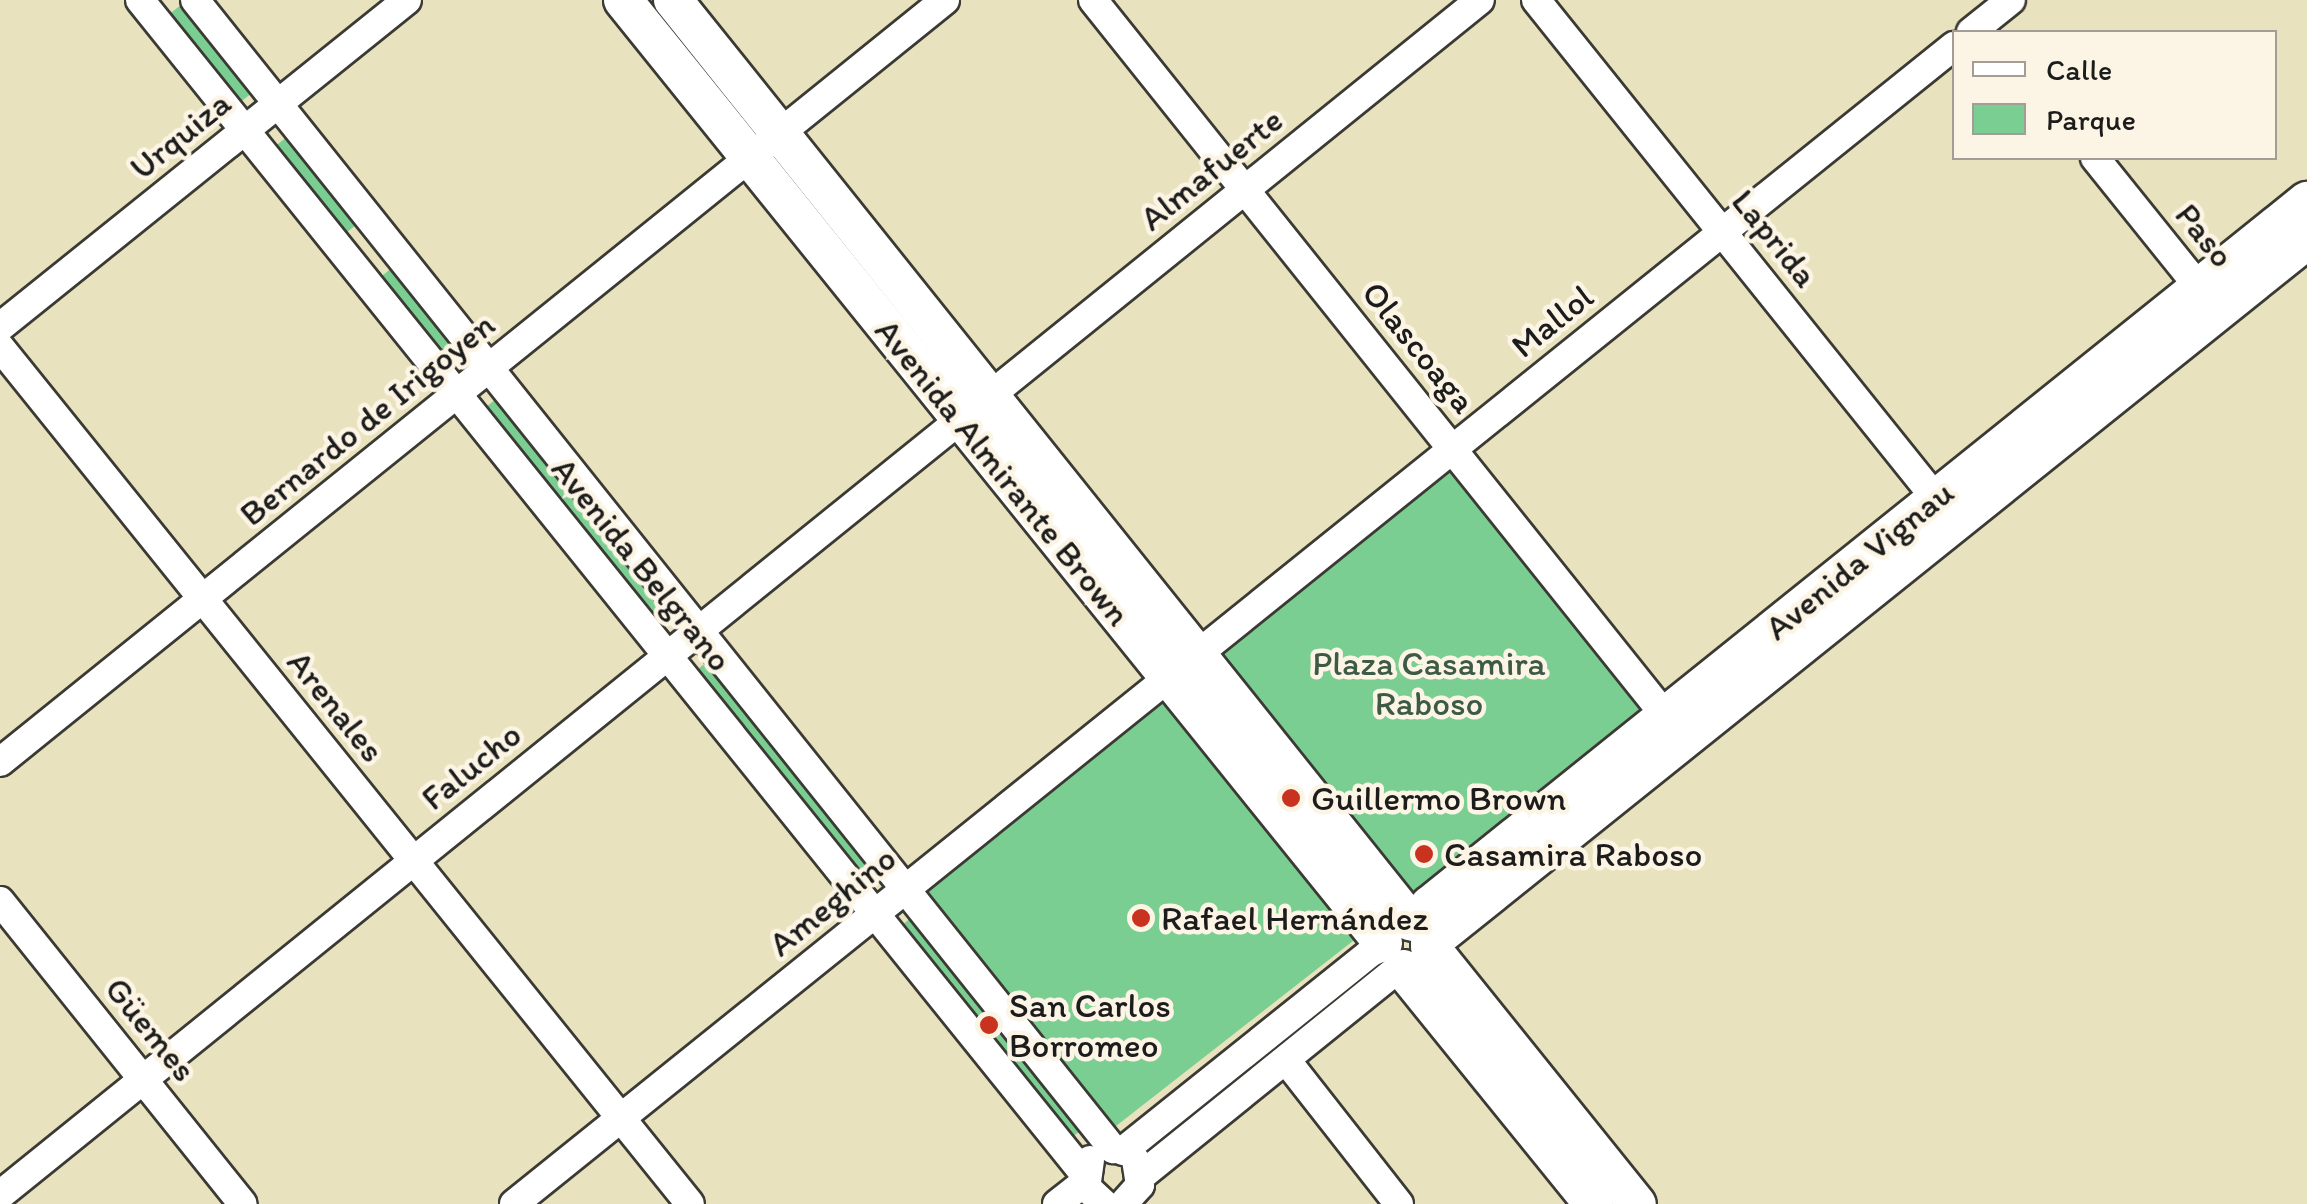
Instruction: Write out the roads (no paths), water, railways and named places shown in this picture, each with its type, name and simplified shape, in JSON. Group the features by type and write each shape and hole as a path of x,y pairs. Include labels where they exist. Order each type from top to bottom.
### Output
{"main road":[{"name":"Avenida Almirante Brown","path":"622,0 750,158 975,408"},
{"name":"Avenida Almirante Brown","path":"673,0 780,133 975,408 1407,945"},
{"name":"Avenida Vignau","path":"1407,945 2209,300 2307,200"},
{"name":"Avenida Vignau","path":"2209,300 2307,240"},
{"path":"1407,945 1632,1202"},
{"path":"1407,945 1593,1204"}],"street":[{"name":"Avenida Belgrano","path":"140,0 1085,1178 1090,1195 1104,1204"},
{"name":"Avenida Belgrano","path":"196,0 702,629 904,890 1118,1150 1136,1160 1137,1193"},
{"name":"Urquiza","path":"0,327 406,0"},
{"name":"Bernardo de Irigoyen","path":"0,762 945,0"},
{"name":"Olascoaga","path":"1093,0 1675,728"},
{"name":"Almafuerte","path":"975,408 1480,0"},
{"name":"Laprida","path":"1536,0 1946,511"},
{"path":"1980,21 2011,0"},
{"name":"Mallol","path":"1182,667 1952,48"},
{"name":"Paso","path":"2097,160 2209,300"},
{"name":"Arenales","path":"0,348 690,1204"},
{"name":"Falucho","path":"0,1195 975,408"},
{"name":"Ameghino","path":"514,1204 1182,667"},
{"name":"Güemes","path":"0,902 243,1204"},
{"path":"1137,1193 1407,945"},
{"path":"1057,1204 1085,1178 1097,1154 1118,1150 1371,952 1407,945"},
{"path":"1286,1060 1400,1204"}],"place":[{"name":"Guillermo Brown","path":"1291,798"},
{"name":"Casamira Raboso","path":"1424,854"},
{"name":"Rafael Hernández","path":"1141,918"},
{"name":"San Carlos Borromeo","path":"989,1025"}],"park label":[{"name":"Plaza Casamira Raboso","path":"1429,683"}]}
